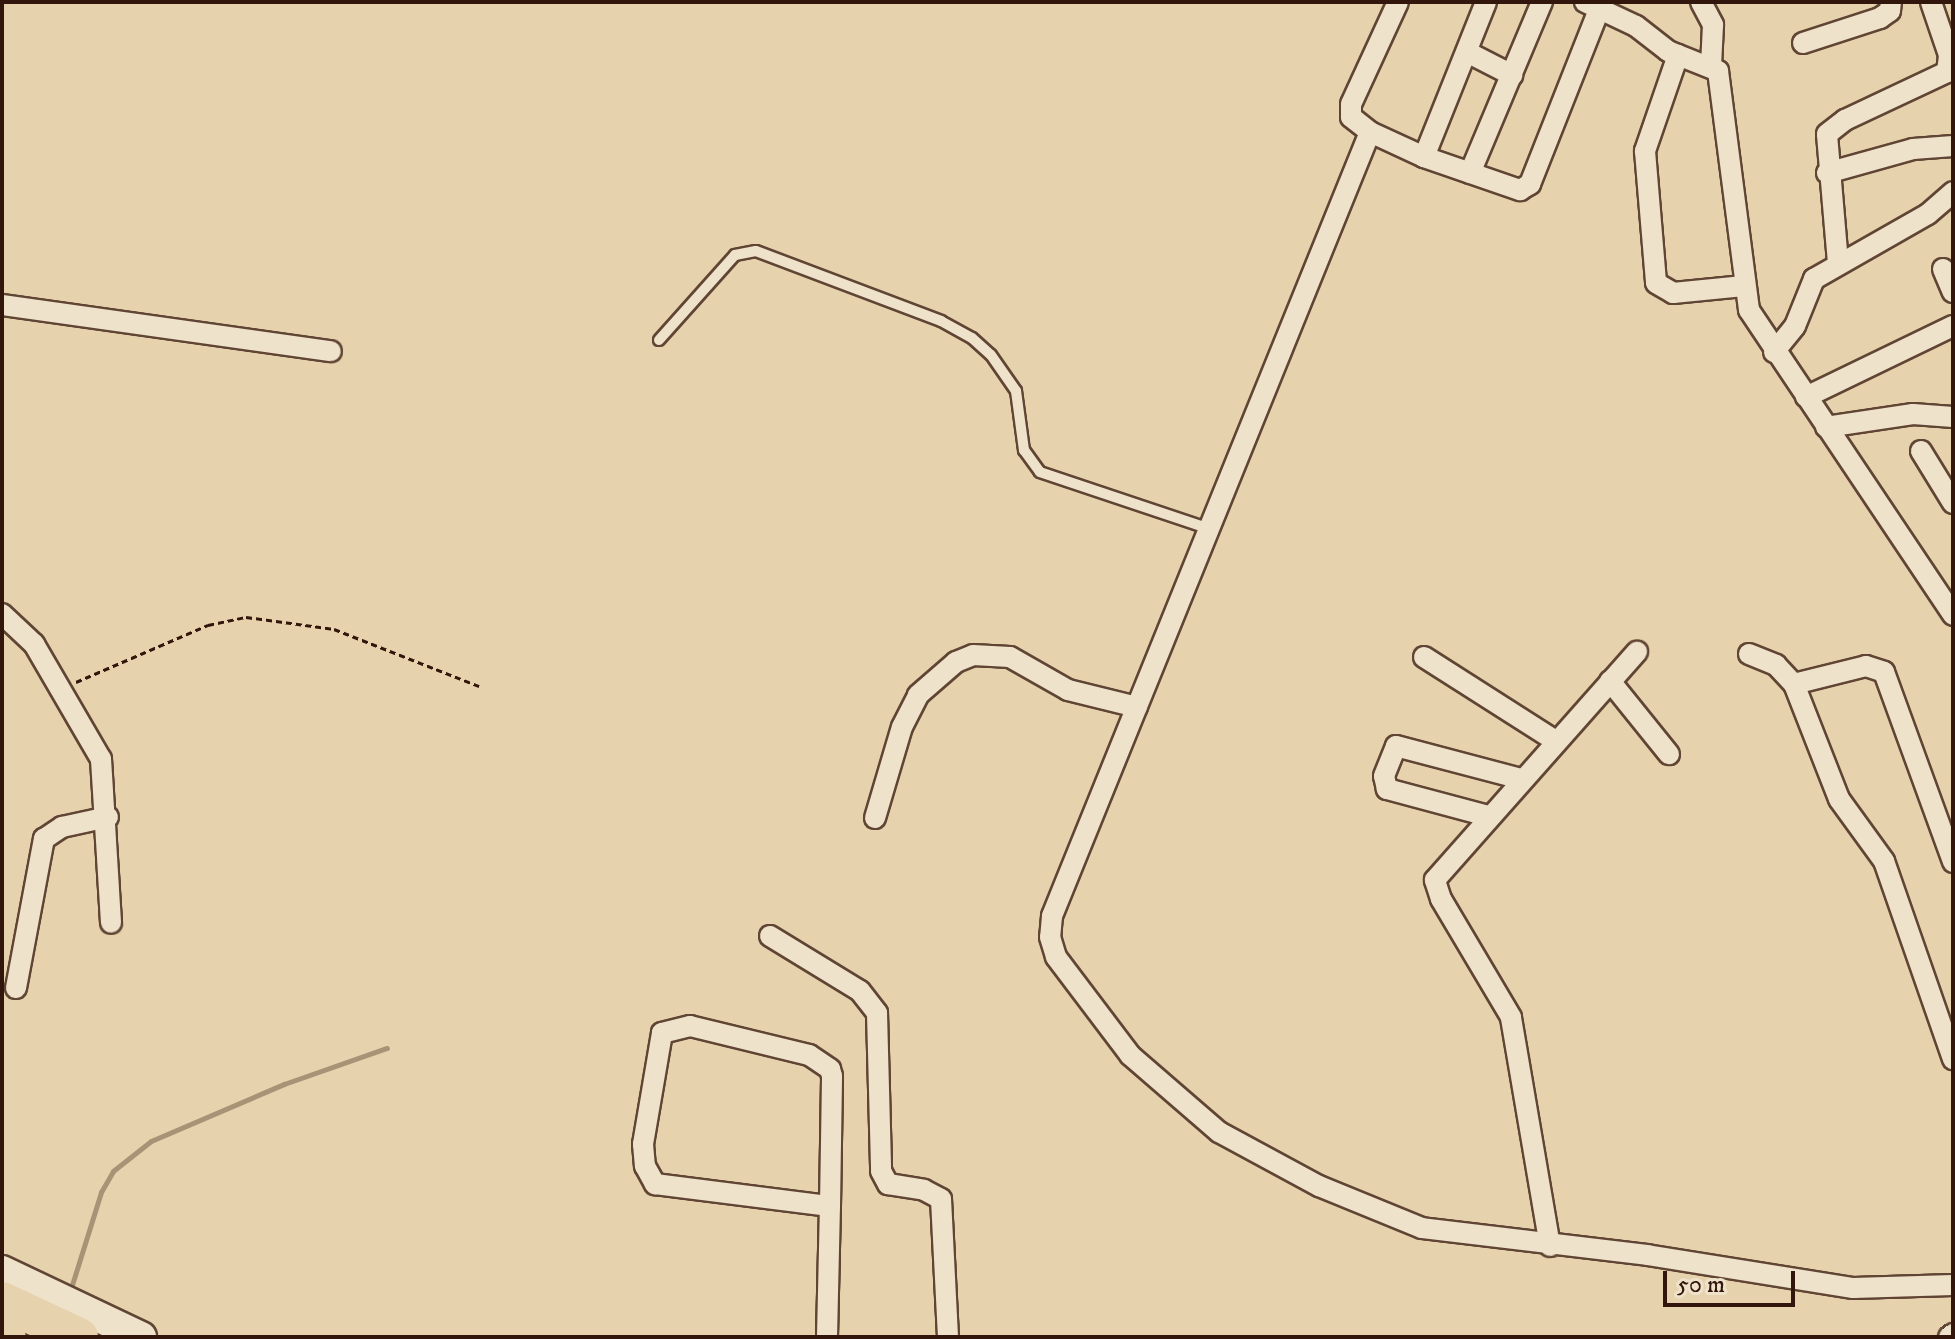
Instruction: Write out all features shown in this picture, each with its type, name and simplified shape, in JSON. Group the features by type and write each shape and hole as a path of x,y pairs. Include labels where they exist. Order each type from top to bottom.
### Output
{"highway":[{"path":"14,1315 83,1326"}],"street":[{"path":"1398,2 1350,111 1355,123 1424,157 1516,190 1530,184 1596,4 1636,26 1673,53 1711,66"},
{"path":"1424,157 1486,2"},
{"path":"1470,173 1542,2"},
{"path":"1701,2 1713,25 1711,66 1724,86 1744,286 1754,321 1953,615"},
{"path":"1803,43 1880,18 1890,11 1891,2"},
{"path":"1838,263 1826,141 1833,127 1947,72 1949,55 1931,2"},
{"path":"1467,52 1512,75"},
{"path":"1673,53 1645,151 1656,283 1673,293 1744,286"},
{"path":"1370,132 1052,916 1050,937 1056,957 1071,982 1130,1055 1181,1103 1257,1155 1422,1228 1550,1246 1647,1255 1853,1288 1953,1285"},
{"path":"1827,173 1913,149 1953,146"},
{"path":"1774,352 1795,326 1814,279 1928,214 1953,192"},
{"path":"1943,269 1953,292"},
{"path":"2,305 331,351"},
{"path":"1806,397 1953,326"},
{"path":"1826,427 1913,414 1953,417"},
{"path":"1921,451 1953,503"},
{"path":"2,614 34,644 101,759 108,817 111,923"},
{"path":"1550,1246 1511,1017 1436,888 1438,872 1637,652"},
{"path":"875,818 902,727 918,695 935,676 964,658 994,654 1010,657 1068,690 1137,707"},
{"path":"1749,654 1776,665 1794,684 1839,799 1884,861 1944,1008 1953,1059"},
{"path":"1424,657 1556,741"},
{"path":"1794,684 1866,666 1884,672 1953,862"},
{"path":"1610,681 1669,754"},
{"path":"1488,816 1387,789 1384,776 1396,746 1521,779"},
{"path":"16,988 44,839 62,827 108,817"},
{"path":"770,936 860,991 877,1013 881,1171 888,1184 924,1190 941,1199 948,1337"},
{"path":"827,1337 830,1206 832,1076 827,1063 690,1026 662,1033 643,1144 645,1166 655,1184 830,1206"},
{"path":"2,1271 14,1315"},
{"path":"83,1326 141,1337"}],"lane":[{"path":"659,340 735,255 756,251 941,321 972,338 991,355 1016,391 1024,450 1040,472 1210,529"}],"path":[{"path":"61,688 208,625 246,617 334,629 479,686"}],"waterway":[{"path":"71,1288 101,1192 113,1171 151,1141 284,1084 387,1048"}]}
